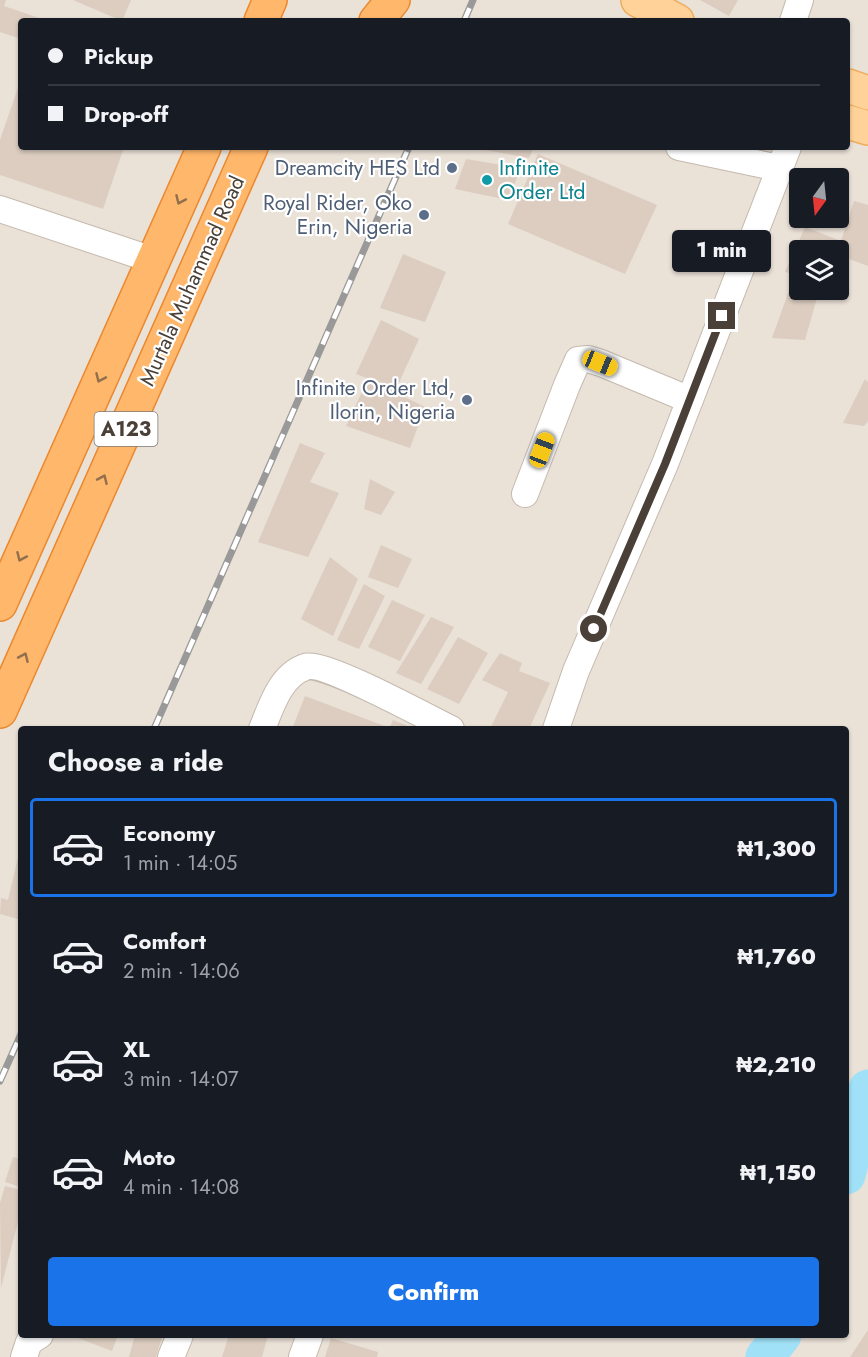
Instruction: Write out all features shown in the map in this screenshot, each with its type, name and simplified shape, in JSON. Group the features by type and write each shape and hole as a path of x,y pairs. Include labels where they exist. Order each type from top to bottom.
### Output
{"highway":[{"path":"262,18 270,0"},
{"path":"283,0 287,18"},
{"path":"378,18 393,0"},
{"name":"Murtala Muhammad Road","path":"0,604 203,150"},
{"name":"Murtala Muhammad Road","path":"0,711 250,150"}],"main road":[{"path":"638,0 671,18"},
{"path":"850,87 868,93"},
{"path":"850,123 868,128"}],"street":[{"path":"794,18 800,0"},
{"path":"557,726 576,671 665,464 784,158 708,150"},
{"path":"0,209 153,260"},
{"path":"525,494 578,360 588,359 600,363 690,400"},
{"path":"263,726 277,693 292,674 306,666 321,667 349,679 445,726"},
{"path":"24,1357 28,1342 35,1338"},
{"path":"171,1357 179,1338"},
{"path":"302,1357 309,1338"}],"shaded area":[{"path":"0,0 868,0 868,1357 0,1357"}],"building":[{"path":"0,0 6,0 4,6 39,18 18,18 18,38 0,32"},
{"path":"73,0 131,0 123,18 115,18"},
{"path":"700,0 738,0 729,16"},
{"path":"18,88 18,150 123,150 103,209 0,175 0,140"},
{"path":"485,150 533,150 529,158"},
{"path":"538,154 657,205 625,274 508,224"},
{"name":"Infinite Order Ltd","path":"466,159 521,168 508,200 455,189"},
{"path":"854,201 868,205 868,266 849,259 849,240 841,240 845,228 849,228 849,216"},
{"path":"805,228 808,228 838,240 799,240"},
{"path":"403,254 446,272 425,322 380,308"},
{"path":"789,291 789,300 816,300 805,340 772,338"},
{"path":"381,320 419,339 396,389 356,374"},
{"path":"368,379 425,407 410,448 346,426"},
{"path":"865,379 868,382 868,421 864,426 843,423"},
{"path":"300,443 325,453 310,482 339,493 308,557 258,542"},
{"path":"370,479 395,492 381,515 364,509"},
{"path":"381,545 412,559 398,588 368,577"},
{"path":"330,557 358,579 333,636 301,619"},
{"path":"364,584 385,596 359,649 337,640"},
{"path":"392,600 425,615 400,661 368,647"},
{"path":"431,617 454,627 421,684 396,673"},
{"path":"458,637 488,653 459,704 427,689"},
{"path":"500,653 522,663 519,671 550,683 530,726 491,726 508,692 482,680"},
{"path":"305,696 384,726 293,726"},
{"path":"393,720 408,726 390,726"},
{"path":"18,858 18,919 0,914 1,898 8,900"},
{"path":"13,1157 18,1158 18,1186 5,1182"},
{"path":"5,1186 18,1189 18,1222 1,1288 0,1203"},
{"path":"868,1330 868,1357 850,1357"},
{"path":"78,1338 117,1338 112,1351"},
{"path":"134,1338 162,1338 156,1357 129,1357"},
{"path":"228,1338 267,1338 262,1357 222,1357"},
{"path":"331,1338 378,1352 377,1357 325,1357"}],"waterway":[{"path":"849,1163 868,1089"},
{"path":"765,1357 780,1338"}],"railway":[{"path":"465,18 473,0"},
{"path":"155,726 408,150"},
{"path":"0,1081 18,1041"}],"place":[{"name":"Dreamcity HES Ltd","path":"452,168"},
{"name":"Infinite Order Ltd","path":"487,180"},
{"name":"Royal Rider, Oko Erin, Nigeria","path":"424,215"},
{"name":"Infinite Order Ltd, Ilorin, Nigeria","path":"467,400"}],"route":[{"path":"594,629 665,464 722,316"}]}
